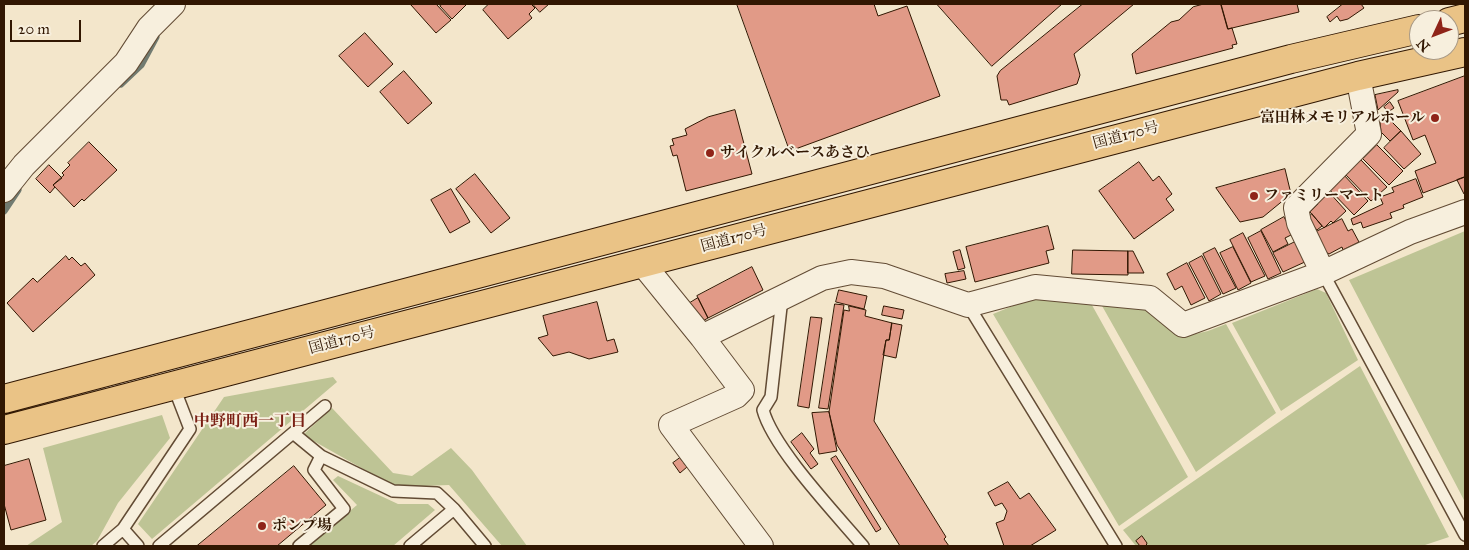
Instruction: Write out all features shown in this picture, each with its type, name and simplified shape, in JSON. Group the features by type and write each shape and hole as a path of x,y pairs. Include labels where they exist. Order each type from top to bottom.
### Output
{"highway":[{"name":"国道170号","path":"4,399 1281,62 1409,31"},
{"name":"国道170号","path":"4,430 1358,76 1465,52"}],"street":[{"path":"4,190 24,165 126,62 149,28 173,4"},
{"path":"1323,273 1299,223 1296,208 1369,134 1358,76"},
{"path":"702,337 822,278 851,272 884,276 968,305 1035,287 1150,298 1183,325 1323,273 1410,232 1465,212"},
{"path":"642,263 742,390 736,396 671,425 761,546"}],"lane":[{"path":"1323,273 1465,535"},
{"path":"782,298 771,398 763,410 766,421 799,470 863,546"},
{"path":"968,305 1116,546"},
{"path":"103,546 123,529 190,429 173,385"},
{"path":"159,546 325,406"},
{"path":"293,432 321,456 344,469 393,491 437,493 454,509 485,546"},
{"path":"299,546 344,509 314,470 321,456"},
{"path":"410,546 454,509"},
{"path":"123,529 138,546"}],"green space":[{"path":"1465,231 1465,502 1349,280"},
{"path":"1317,289 1326,293 1358,360 1281,411 1232,323"},
{"path":"1097,297 1156,309 1182,337 1208,331 1226,324 1276,413 1196,472"},
{"path":"1052,298 1088,298 1188,477 1119,526 993,314 1025,301"},
{"path":"1360,366 1449,537 1422,546 1136,546 1123,530"},
{"path":"333,377 337,382 152,539 138,524 224,397"},
{"path":"332,408 393,473 412,476 451,448 472,470 527,546 502,546 449,485 395,487 303,435"},
{"path":"162,415 170,438 118,503 97,541 91,546 26,546 62,522 43,448"},
{"path":"338,476 398,504 428,504 435,510 393,546 308,546 357,505 333,480"}],"building":[{"path":"436,4 451,20 436,33 411,5"},
{"path":"443,4 466,5 452,19 440,6"},
{"path":"489,4 531,4 535,8 529,14 532,18 508,39 483,10"},
{"path":"533,4 549,4 540,12"},
{"path":"737,4 874,4 878,16 907,6 940,96 790,151"},
{"path":"937,4 1062,4 992,66"},
{"path":"1083,4 1134,4 1074,54 1080,75 1077,84 1009,105 1007,100 1001,100 997,76 1000,71"},
{"path":"1204,4 1221,4 1228,29 1232,28 1237,44 1232,45 1233,48 1136,74 1132,54 1171,22 1179,20 1193,7"},
{"path":"1221,4 1297,4 1299,12 1228,29"},
{"path":"1343,4 1361,4 1364,8 1348,19 1340,21 1337,16 1330,22 1327,17"},
{"path":"365,33 393,64 368,87 339,56"},
{"path":"404,71 432,103 408,124 380,92"},
{"name":"富田林メモリアルホール","path":"1465,76 1465,177 1423,193 1415,171 1436,163 1425,135 1413,140 1398,101"},
{"path":"1398,90 1398,92 1378,110 1375,95"},
{"path":"1390,102 1394,108 1388,112 1384,107"},
{"path":"735,110 752,174 686,191 677,155 673,156 670,146 674,145 672,139 687,135 685,129 708,117"},
{"path":"1386,116 1401,131 1390,141 1381,132 1380,122"},
{"path":"1401,131 1421,154 1404,169 1384,148"},
{"path":"89,142 117,170 84,201 82,199 74,207 53,185 64,175 62,173 70,165 68,163"},
{"path":"1377,145 1403,171 1389,185 1363,159"},
{"path":"1361,160 1387,187 1371,201 1345,174"},
{"path":"1139,162 1153,181 1159,176 1172,194 1166,199 1174,210 1134,239 1099,191"},
{"path":"49,165 62,178 53,185 55,187 50,193 36,179"},
{"path":"1285,169 1291,194 1263,217 1240,222 1216,188"},
{"path":"475,174 510,218 491,233 456,189"},
{"path":"1343,174 1368,201 1354,215 1328,188"},
{"path":"1465,177 1465,194 1464,194 1457,180"},
{"path":"1416,179 1423,197 1403,205 1404,208 1390,213 1392,218 1363,228 1361,222 1353,225 1351,219 1383,204 1380,197 1394,192 1392,188"},
{"path":"451,189 470,222 450,233 431,200"},
{"path":"1328,191 1346,211 1333,223 1331,221 1324,228 1310,212 1318,204 1316,202"},
{"path":"1312,214 1322,226 1317,230 1307,219"},
{"path":"1284,217 1293,234 1285,238 1288,244 1273,252 1261,230"},
{"path":"1342,219 1348,231 1352,229 1359,242 1343,250 1342,247 1329,254 1324,251 1314,233"},
{"path":"1048,226 1054,249 1046,251 1049,263 975,282 966,247"},
{"path":"1261,231 1281,273 1268,279 1248,238"},
{"path":"1243,233 1265,276 1251,282 1230,240"},
{"path":"1297,241 1307,261 1283,272 1273,253"},
{"path":"1233,247 1251,283 1238,290 1220,253"},
{"path":"1215,248 1236,288 1223,294 1203,254"},
{"path":"960,250 965,268 958,270 953,252"},
{"path":"1073,250 1128,251 1128,275 1072,274"},
{"path":"1128,251 1133,251 1144,273 1128,273"},
{"path":"66,256 69,260 72,257 81,266 85,263 95,275 33,332 7,303 33,278 37,282"},
{"path":"1202,256 1221,294 1209,301 1189,263"},
{"path":"1187,263 1205,298 1191,305 1182,286 1175,290 1167,274"},
{"path":"752,267 763,290 708,318 697,296"},
{"path":"964,271 966,279 947,283 945,274"},
{"path":"839,290 867,296 864,309 836,302"},
{"path":"698,298 708,318 701,322 685,306"},
{"path":"597,302 607,341 614,339 618,352 589,359 569,352 553,356 538,338 548,335 543,316"},
{"path":"835,304 844,305 828,409 819,408"},
{"path":"849,306 866,310 865,316 892,323 889,340 886,340 874,421 946,537 944,539 949,546 900,546 837,445 829,412 844,310 849,311"},
{"path":"884,306 904,310 902,319 882,315"},
{"path":"811,317 822,318 809,408 798,406"},
{"path":"892,323 902,325 896,358 883,355 886,340 889,340"},
{"path":"829,412 837,451 819,454 812,413"},
{"path":"802,433 814,449 810,453 818,464 811,469 791,442"},
{"path":"836,456 881,529 876,532 831,459"},
{"path":"680,458 687,467 680,473 673,463"},
{"path":"29,459 46,520 11,530 4,504 4,466"},
{"name":"ポンプ場","path":"294,466 326,505 277,546 197,546"},
{"path":"1008,482 1020,499 1029,493 1056,530 1030,546 1004,546 996,523 1004,520 1007,511 1002,503 995,506 988,493"},
{"path":"1142,536 1147,543 1146,546 1140,546 1136,541"}],"waterway":[{"path":"121,84 141,65 156,37"},
{"path":"4,211 18,190"}],"place":[{"name":"富田林メモリアルホール","path":"1435,118"},
{"name":"サイクルベースあさひ","path":"710,153"},
{"name":"ファミリーマート","path":"1254,196"},
{"name":"ポンプ場","path":"262,526"}],"district":[{"name":"中野町西一丁目","path":"250,422"}]}
